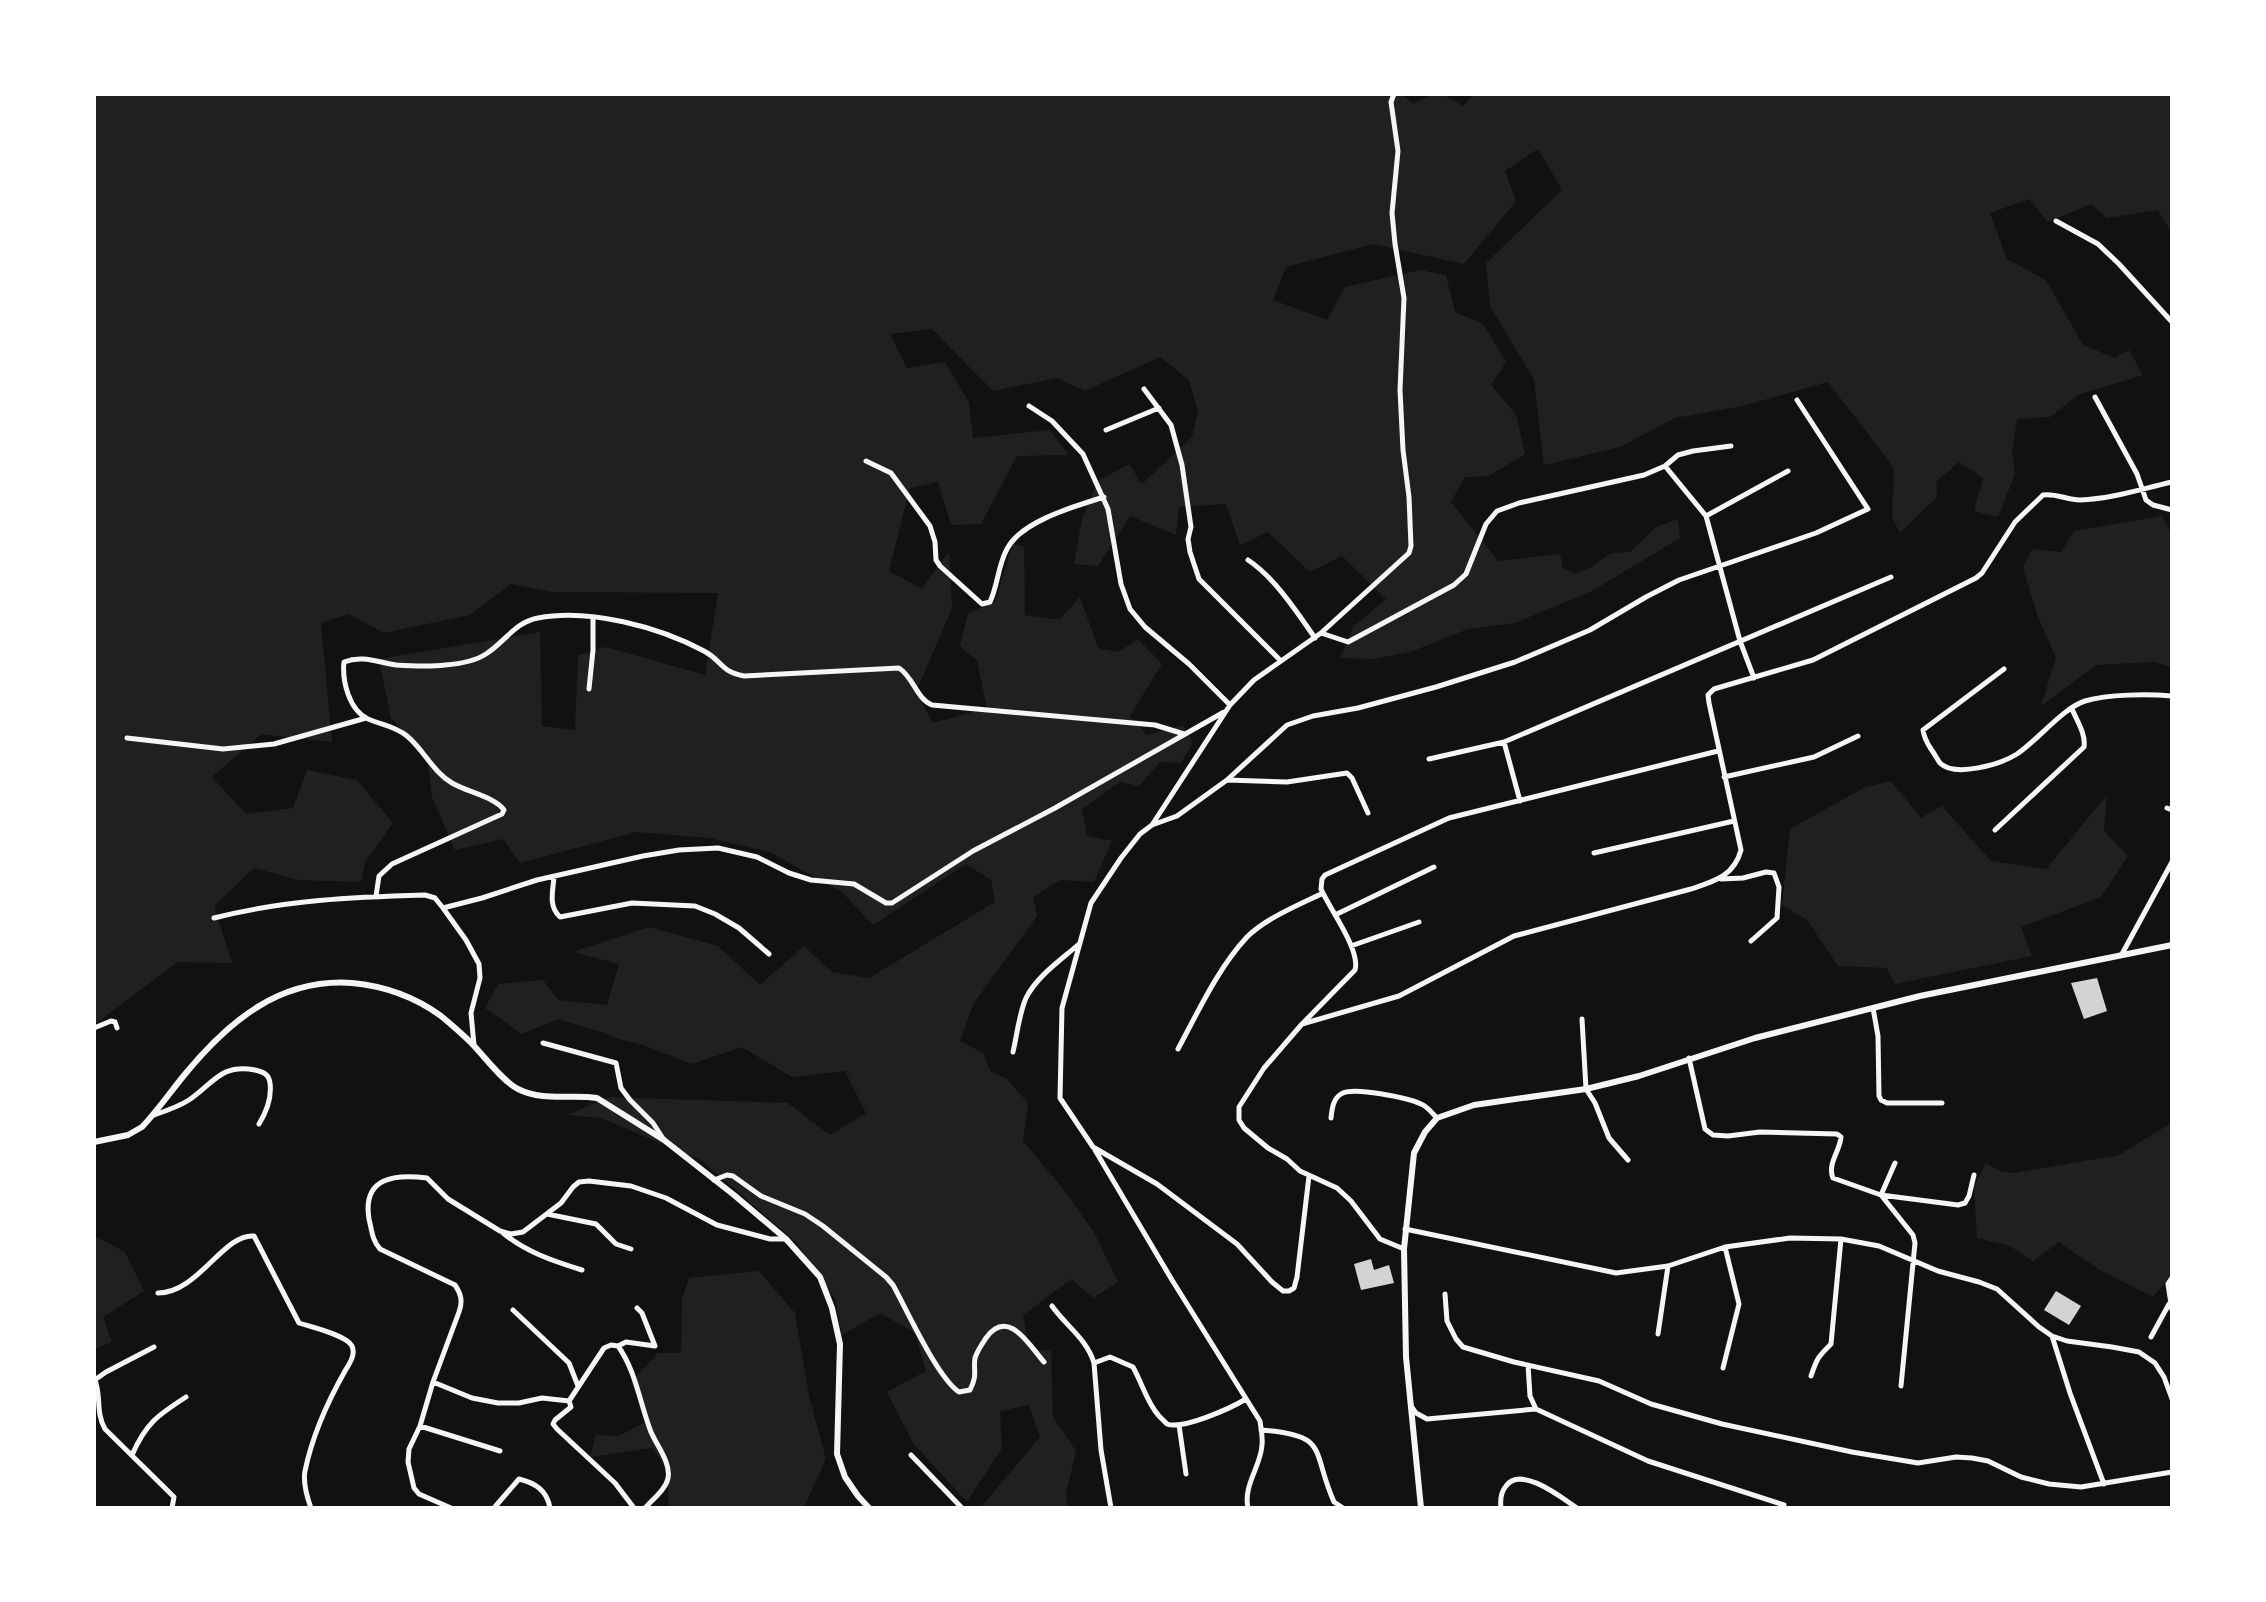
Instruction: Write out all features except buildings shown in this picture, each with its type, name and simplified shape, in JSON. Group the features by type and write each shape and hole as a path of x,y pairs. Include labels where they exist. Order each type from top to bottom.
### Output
{"street":[{"path":"1152,825 1228,708 1254,680 1315,638 1409,553 1409,497 1400,390 1404,298 1392,213 1398,150 1391,102 1394,94"},
{"path":"2056,221 2098,244 2172,321"},
{"path":"1144,389 1171,425 1182,465 1191,527 1188,539 1190,552 1199,579 1281,661"},
{"path":"2095,397 2137,474 2146,500 2153,505 2172,510"},
{"path":"1248,1507 1250,1484 1262,1446 1260,1421 1093,1147 1060,1098 1062,1008 1091,903 1140,834 1152,825 1177,816 1227,780 1287,725 1313,716 1358,708 1436,687 1515,662 1590,631 1679,580 1816,533 1868,509 1797,400"},
{"path":"1029,406 1052,421 1083,454 1108,509 1121,584 1129,609 1145,627 1189,664 1228,708"},
{"path":"1106,430 1159,408"},
{"path":"1321,633 1348,642 1454,585 1466,573 1486,524 1497,511 1519,503 1644,475 1665,466 1678,456 1693,451 1731,446"},
{"path":"866,461 891,473 933,531 936,560 940,566 982,604 990,602 1004,556 1013,539 1047,518 1104,497"},
{"path":"1665,466 1706,516 1740,641 1754,678"},
{"path":"1706,516 1788,471"},
{"path":"1301,1024 1399,996 1514,936 1691,889 1718,879 1738,862 1741,850 1708,695 1714,689 1813,660 1976,578 2015,522 2043,495 2051,494 2071,500 2110,497 2172,482"},
{"path":"1248,560 1257,566 1292,606 1315,638"},
{"path":"1429,759 1504,742 1891,577"},
{"path":"366,718 353,704 346,686 344,662 355,658 396,665 444,666 462,663 484,655 519,625 536,618 593,617 672,636 709,653 729,673 744,676 899,668 907,674 923,701 932,705 1155,725 1184,734"},
{"path":"589,689 593,617"},
{"path":"2004,669 1923,730 1924,737 1941,765 1955,770 1998,763 2017,754 2071,709 2085,701 2143,694 2172,696"},
{"path":"443,908 554,877 679,850 718,848 757,857 789,873 811,880 854,884 892,903 974,851 1055,808 1228,708"},
{"path":"1996,830 2084,747 2083,732 2071,709"},
{"path":"127,738 223,749 274,744 366,718 388,724 407,736 449,782 500,804 504,810 502,814 392,864 379,876 376,896"},
{"path":"1724,776 1814,757 1858,736"},
{"path":"1504,742 1520,801"},
{"path":"1404,1249 1380,1239 1351,1201 1337,1188 1309,1176 1252,1136 1239,1120 1238,1112 1246,1093 1264,1068 1301,1024 1355,970 1357,963 1351,946 1323,893 1321,884 1325,875 1437,822 1718,751"},
{"path":"1227,780 1287,782 1347,773 1352,778 1368,813"},
{"path":"1594,853 1734,821"},
{"path":"2122,954 2172,862"},
{"path":"1335,915 1434,867"},
{"path":"1718,879 1774,873 1779,887 1777,918 1751,940"},
{"path":"554,877 553,909 560,917 632,902 695,906 739,928 769,954"},
{"path":"1178,1049 1207,994 1248,936 1282,913 1323,893"},
{"path":"215,918 266,907 376,896 425,895 435,898 466,940 479,964 481,978 471,1013 474,1045"},
{"path":"1351,946 1419,922"},
{"path":"1013,1052 1026,999 1047,972 1079,944"},
{"path":"1421,1507 1409,1403 1404,1249 1414,1153 1425,1132 1437,1118 1474,1105 1586,1089 1639,1076 1755,1038 1920,996 2172,944"},
{"path":"94,1142 128,1135 142,1127 186,1073 232,1026 258,1005 284,992 338,982 364,984 411,997 440,1016 474,1045 517,1089 553,1098 597,1098 664,1140 786,1239 820,1277 832,1308 840,1344 837,1454 845,1477 869,1507"},
{"path":"1873,1008 1878,1035 1881,1100 1887,1103 1942,1103"},
{"path":"1582,1019 1586,1089 1595,1103 1609,1138 1628,1160"},
{"path":"94,1028 111,1021 115,1022 117,1028"},
{"path":"543,1043 616,1063 621,1088 653,1123 664,1140"},
{"path":"1689,1058 1705,1129 1713,1135 1760,1132 1837,1133 1841,1142 1830,1169 1833,1178 1881,1195 1958,1205 1965,1203 1969,1196 1974,1175"},
{"path":"154,1115 189,1100 227,1071 250,1069 264,1072 270,1079 270,1102 259,1124"},
{"path":"1331,1118 1332,1106 1340,1094 1354,1090 1414,1101 1425,1105 1437,1118"},
{"path":"1093,1147 1157,1184 1237,1244 1272,1282 1283,1291 1289,1292 1294,1288 1297,1277 1309,1176"},
{"path":"1881,1195 1895,1163"},
{"path":"714,1180 727,1175 733,1176 761,1196 805,1214 886,1277 939,1369 950,1386 959,1392 970,1390 976,1378 975,1358 992,1330 1002,1325 1015,1328 1044,1362"},
{"path":"451,1507 419,1494 414,1488 408,1462 409,1449 420,1426 433,1382 460,1312 460,1292 455,1284 380,1250 374,1242 368,1210 372,1190 380,1181 399,1177 427,1178 448,1199 515,1243 553,1261 582,1270"},
{"path":"500,1231 511,1234 523,1232 561,1203 579,1182 590,1181 631,1186 666,1198 718,1225 770,1239 786,1239"},
{"path":"1881,1195 1913,1236 1915,1243 1901,1386"},
{"path":"547,1214 596,1224 616,1244 631,1249"},
{"path":"1405,1228 1616,1273 1668,1266 1725,1247 1790,1238 1841,1239 1879,1246 1938,1270 1997,1289 2052,1336 2067,1341 2139,1352 2155,1363 2164,1377 2172,1399"},
{"path":"158,1293 179,1289 223,1250 249,1235 254,1236 293,1316 299,1323 342,1338 351,1346 354,1352 335,1388 306,1470 311,1507"},
{"path":"1811,1376 1817,1358 1831,1344 1841,1239"},
{"path":"1723,1368 1739,1304 1725,1247"},
{"path":"1658,1334 1668,1266"},
{"path":"2151,1337 2170,1307 2168,1284 2172,1278"},
{"path":"1445,1294 1447,1321 1455,1339 1463,1348 1599,1381 1650,1404 1722,1424 1918,1463 1956,1457 1972,1458 1988,1461 2021,1477 2081,1487 2172,1472"},
{"path":"1052,1306 1065,1324 1087,1345 1094,1363 1101,1450 1111,1507"},
{"path":"634,1507 615,1483 553,1424 571,1407 569,1401 604,1348 625,1342 655,1346 642,1313 637,1308"},
{"path":"513,1310 569,1363 578,1386"},
{"path":"2052,1336 2104,1484"},
{"path":"618,1346 632,1373 651,1432 668,1467 666,1486 645,1507"},
{"path":"153,1347 95,1378 99,1419 112,1438 174,1497 172,1507"},
{"path":"1094,1363 1110,1357 1133,1367 1157,1414 1166,1424 1179,1424 1224,1412 1246,1399"},
{"path":"1528,1365 1530,1396 1535,1409"},
{"path":"433,1382 472,1398 498,1403 519,1403 542,1398 569,1401"},
{"path":"132,1455 140,1437 155,1417 186,1396"},
{"path":"1409,1403 1416,1413 1427,1419 1535,1409 1648,1461 1784,1505"},
{"path":"1179,1424 1186,1474"},
{"path":"420,1426 500,1451"},
{"path":"1261,1430 1299,1435 1314,1445 1335,1505 1343,1507"},
{"path":"911,1455 962,1507"},
{"path":"1501,1507 1503,1489 1510,1481 1521,1478 1534,1481 1577,1507"},
{"path":"494,1507 519,1479 543,1490 550,1507"}],"shaded area":[{"path":"1402,94 1414,104 1438,94 1463,106 1474,94 2171,95 2171,232 2158,210 2107,218 2091,204 2048,222 2029,199 1990,213 2007,259 2046,280 2083,345 2115,358 2129,350 2143,375 2078,395 2050,417 2017,419 2012,451 2015,474 1998,517 1974,511 1983,478 1959,462 1936,482 1937,497 1900,533 1892,517 1894,468 1828,382 1742,406 1675,418 1620,447 1544,465 1534,380 1490,306 1486,263 1562,190 1538,149 1505,171 1516,201 1464,264 1373,244 1286,267 1273,300 1327,320 1345,287 1420,270 1446,275 1455,312 1483,324 1506,362 1491,385 1516,415 1525,454 1489,476 1465,477 1451,502 1498,561 1560,554 1563,568 1575,574 1592,567 1611,553 1630,552 1656,527 1678,519 1680,538 1592,591 1515,623 1468,629 1413,651 1375,659 1340,658 1353,627 1386,599 1342,556 1310,572 1268,532 1240,545 1226,504 1179,507 1176,535 1130,516 1098,566 1074,564 1082,519 1098,481 1129,464 1142,484 1192,437 1198,412 1189,380 1160,357 1085,391 1057,378 993,391 932,329 890,334 907,368 945,362 969,402 973,438 1050,430 1069,455 1017,456 981,524 951,525 938,482 910,488 889,571 922,589 949,551 952,608 916,692 933,723 987,708 977,661 960,646 968,613 995,602 1013,544 1024,547 1025,615 1059,620 1080,597 1098,648 1118,652 1138,639 1162,664 1130,716 1147,735 1183,725 1193,742 1181,763 1160,762 1139,786 1120,782 1082,809 1087,836 1112,841 1094,882 1060,880 1033,897 1037,916 974,1003 960,1041 983,1053 991,1072 1006,1078 1028,1103 1023,1141 1060,1185 1094,1232 1118,1282 1093,1298 1071,1279 1023,1315 1030,1349 1051,1351 1053,1417 1076,1451 1066,1494 1068,1507 981,1507 1040,1437 1029,1405 1000,1411 1002,1448 967,1502 913,1443 887,1392 926,1371 915,1333 880,1313 842,1335 835,1298 796,1242 701,1160 601,1118 567,1115 609,1097 788,1103 830,1135 866,1113 845,1071 792,1077 742,1047 692,1064 643,1045 558,1019 522,1034 485,1008 498,984 543,980 558,1000 607,1005 619,964 573,952 649,927 718,946 760,985 804,946 832,972 869,978 995,902 991,880 966,864 873,925 843,893 770,852 709,838 636,832 520,863 503,839 455,850 432,797 427,753 391,719 379,659 540,632 542,726 575,730 578,655 606,647 705,675 718,593 553,592 511,584 470,615 384,633 349,614 321,623 332,742 261,734 212,777 246,814 293,808 307,770 357,780 393,823 365,862 361,882 299,880 254,868 214,906 232,963 178,962 95,1024 94,95"},
{"path":"2162,516 2171,533 2171,667 2154,662 2096,665 2041,706 2056,658 2038,617 2023,568 2032,549 2061,552 2074,531"},
{"path":"1891,781 1921,818 1942,806 1991,861 2046,869 2107,795 2104,831 2128,856 2101,897 2021,927 2032,956 1895,984 1887,968 1838,966 1807,920 1782,905 1790,829 1865,787"},
{"path":"2171,1123 2171,1276 2153,1297 2098,1269 2059,1242 2033,1261 2010,1246 1977,1238 1974,1187 1986,1163 2002,1172 2014,1173 2119,1155"},
{"path":"95,1236 125,1252 144,1291 103,1317 112,1342 95,1349"},
{"path":"759,1271 795,1313 809,1396 826,1459 804,1507 669,1507 667,1469 652,1448 590,1457 596,1435 619,1436 647,1421 631,1382 658,1353 681,1353 682,1299 689,1278"}]}
